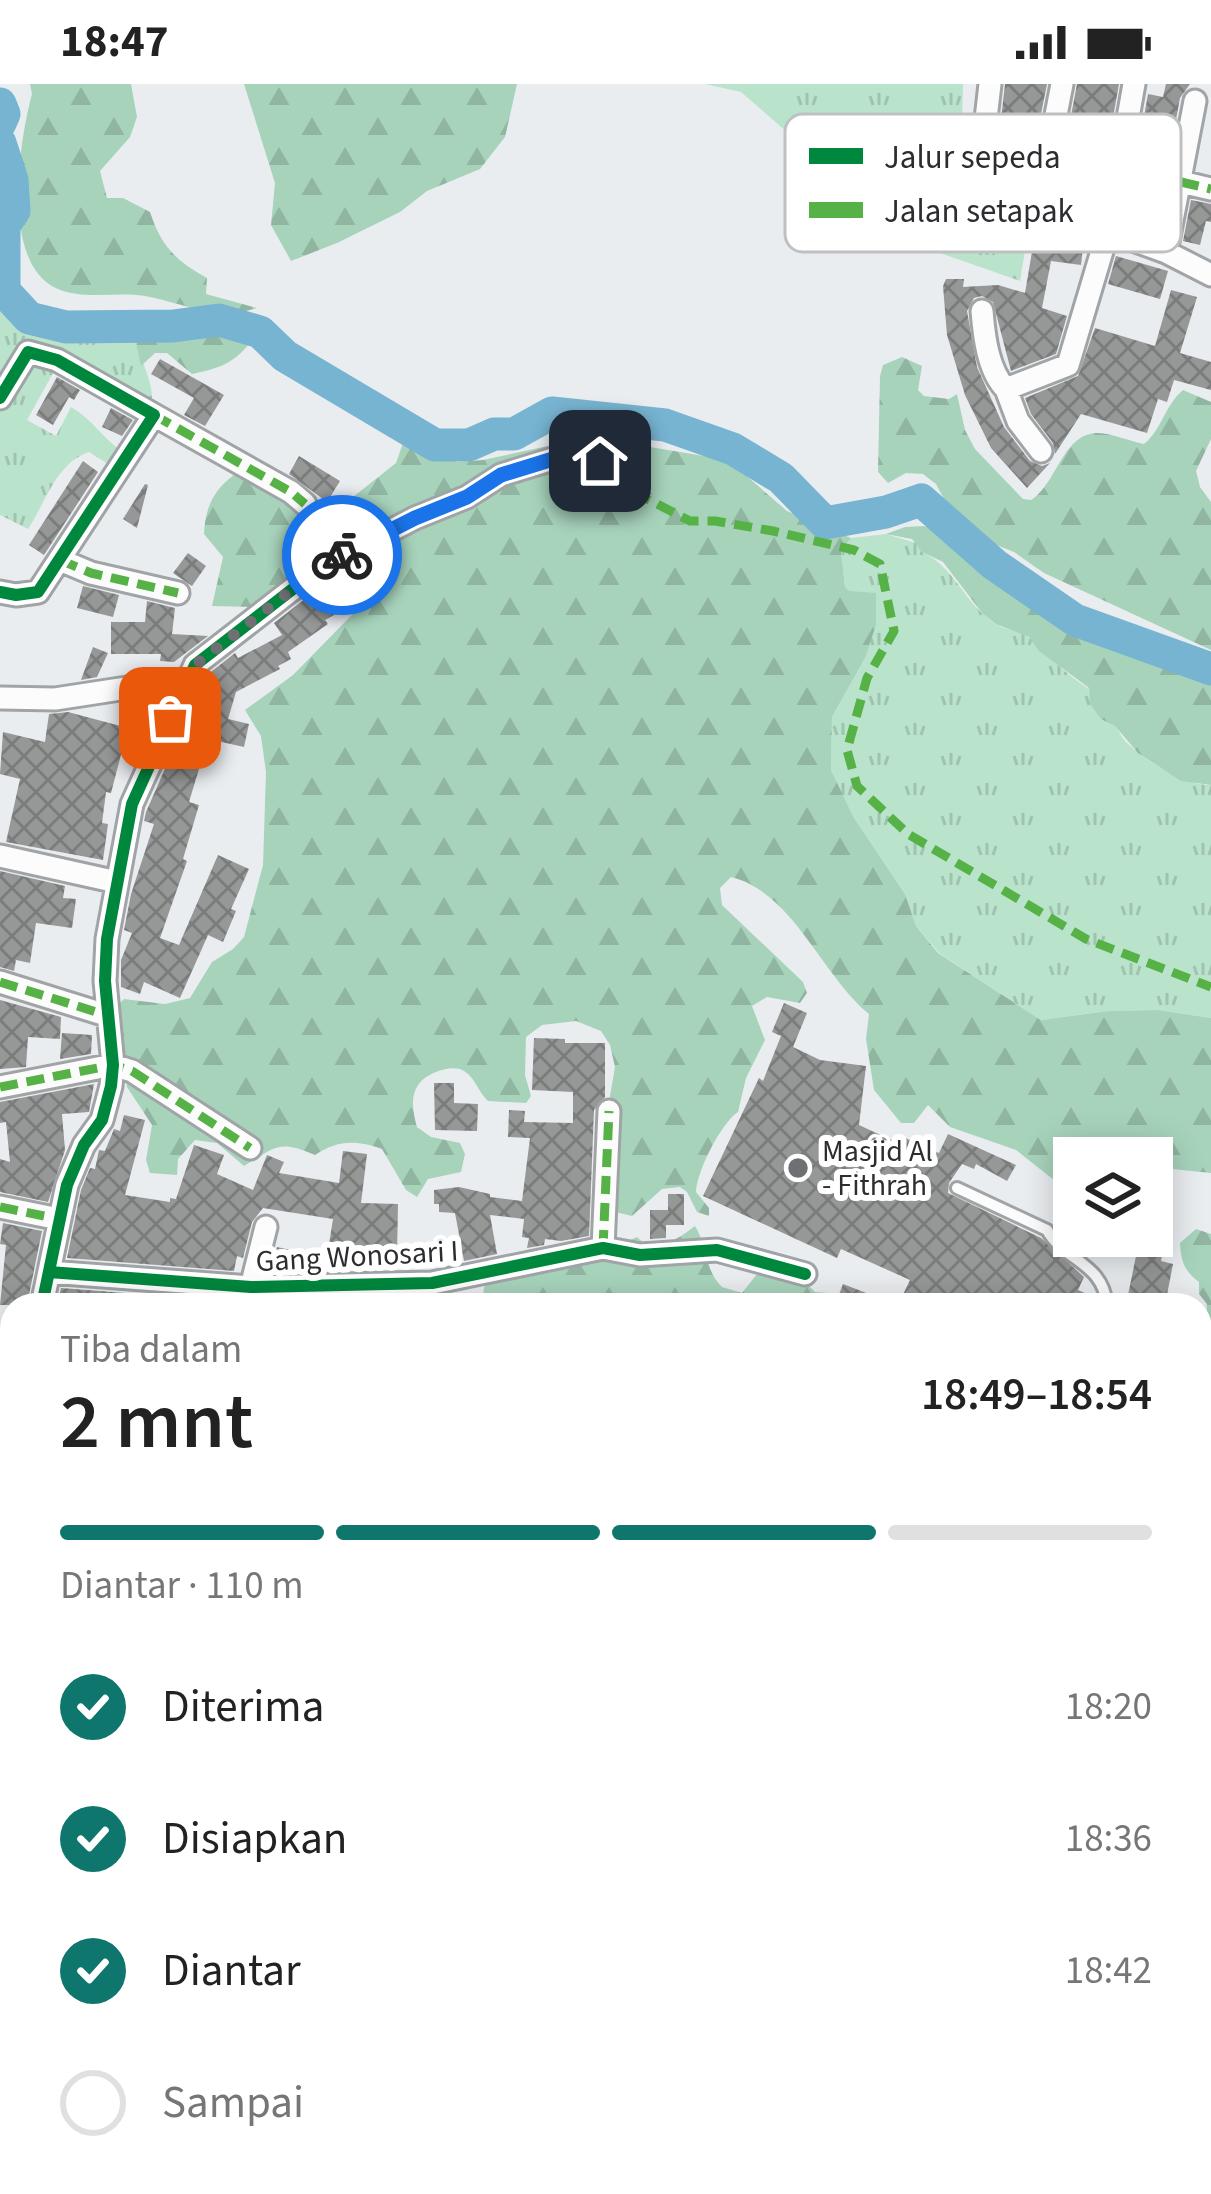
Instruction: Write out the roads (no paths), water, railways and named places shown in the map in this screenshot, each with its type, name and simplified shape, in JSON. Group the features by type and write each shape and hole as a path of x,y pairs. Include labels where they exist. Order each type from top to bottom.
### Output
{"street":[{"path":"986,114 990,84"},
{"path":"1056,114 1062,84"},
{"path":"1129,114 1134,84"},
{"path":"1196,101 1181,182 1211,189"},
{"path":"1006,389 1068,365 1102,252"},
{"path":"1166,253 1211,274"},
{"path":"982,311 998,381 1018,421 1041,451"},
{"path":"0,398 28,352 57,360 305,504"},
{"path":"0,592 38,592 154,415"},
{"path":"45,1293 68,1185 84,1145 107,1108 113,1066 106,1016 107,939 132,804 195,665 321,567 467,497 501,475 582,450 600,461 616,483"},
{"path":"60,560 91,573 178,593"},
{"path":"0,698 55,699 192,678"},
{"path":"0,856 117,881"},
{"path":"0,982 106,1016"},
{"path":"0,1088 113,1066 132,1071 250,1148"},
{"path":"603,1248 609,1111"},
{"path":"0,1207 59,1219"},
{"path":"251,1287 266,1226"},
{"name":"Gang Wonosari I","path":"49,1272 251,1287 432,1283 603,1248 640,1255 717,1250 805,1274"}],"lane":[{"path":"957,1188 1047,1230 1093,1269 1102,1293"}],"waterway":[{"path":"0,104 4,114 0,123"},
{"path":"0,143 12,180 14,211 4,225 4,291 29,318 66,327 173,326 219,320 260,332 285,356 435,445 469,445 494,434 514,434 552,413 665,425 733,449 781,478 825,523 921,500 995,565 1075,620 1211,669"}],"place":[{"name":"Masjid Al - Fithrah","path":"798,1168"}]}
